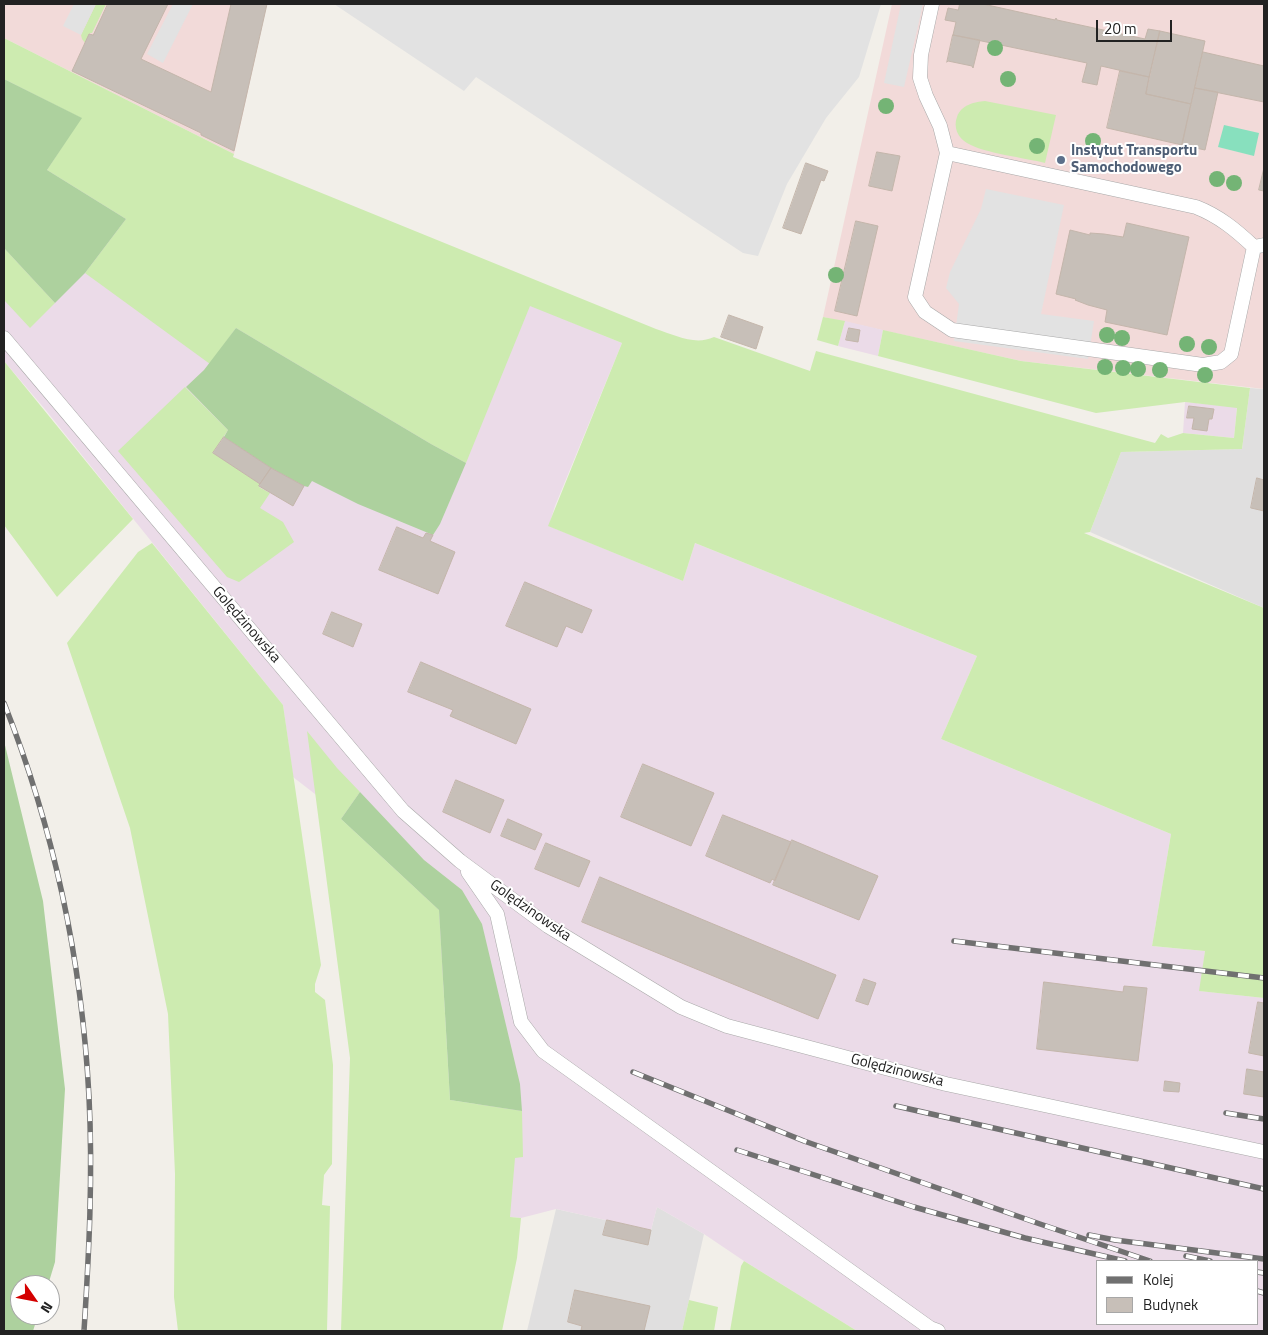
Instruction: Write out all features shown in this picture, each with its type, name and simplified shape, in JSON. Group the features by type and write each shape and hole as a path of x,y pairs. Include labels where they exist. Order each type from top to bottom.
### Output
{"lane":[{"path":"932,4 921,55 920,78 940,126 947,153 915,297 925,312 952,330 1203,364 1221,362 1231,354 1259,246 1224,220 1196,207 947,153"},
{"name":"Golędzinowska","path":"4,338 403,811 460,861 548,926 681,1007 727,1026 946,1084 1264,1152"},
{"path":"460,861 497,914 521,1022 543,1051 930,1328 938,1331"}],"shaded area":[{"path":"4,4 267,4 234,154 4,38"},
{"path":"74,4 96,4 81,35 63,26"},
{"path":"173,4 193,4 163,63 147,54"},
{"path":"334,4 881,4 859,77 826,118 787,184 758,256 743,253 476,77 464,91"},
{"name":"Instytut Transportu Samochodowego","path":"892,4 1264,4 1264,389 1021,361 823,317"},
{"path":"901,4 923,4 904,87 884,83"},
{"path":"4,79 108,131 622,343 555,506 549,526 683,581 695,543 977,656 941,739 1171,834 1152,946 1205,951 1200,991 1264,998 1264,1331 857,1331 704,1234 657,1207 651,1230 556,1209 521,1218 510,1217 416,889 315,794 293,777 283,705 4,361"},
{"path":"986,189 1064,205 1041,314 1094,321 1088,359 954,341 959,304 946,288 950,272 981,209"},
{"path":"845,321 883,330 878,356 838,346"},
{"path":"1250,388 1264,389 1264,608 1090,532 1121,452 1242,449"},
{"path":"1185,402 1237,407 1234,438 1183,433"},
{"path":"657,1207 704,1234 682,1331 527,1331 556,1209 651,1230"}],"green space":[{"path":"96,4 106,4 85,43 81,35"},
{"path":"4,38 234,154 233,157 656,329 685,339 700,340 714,337 810,371 816,351 1155,443 1161,434 1168,438 1183,433 1234,438 1237,408 1185,402 1096,413 878,356 883,330 1021,361 1250,388 1242,449 1121,452 1090,532 1084,533 1264,608 1264,998 1199,991 1205,951 1152,946 1171,834 941,739 977,656 695,543 683,581 548,526 622,343 530,306 466,463 236,328 210,364 85,273 126,219 47,170 81,118 4,79"},
{"path":"4,79 82,118 47,170 126,219 85,273 55,303 4,248"},
{"path":"985,101 1056,115 1045,163 983,150 974,147 961,138 957,132 956,125 959,113 968,105"},
{"path":"1224,125 1259,133 1254,156 1218,147"},
{"path":"4,248 55,303 30,328 4,300"},
{"path":"823,317 845,321 838,346 817,340"},
{"path":"236,328 466,463 440,524 433,535 358,504 312,481 308,487 304,486 271,468 224,437 228,430 186,387 204,370"},
{"path":"4,361 133,519 57,597 4,525"},
{"path":"185,387 228,430 213,453 260,484 259,487 270,493 260,508 283,522 294,542 239,582 227,577 118,451"},
{"path":"152,543 283,705 321,965 315,984 315,992 325,1000 333,1065 332,1164 324,1175 322,1205 330,1206 327,1331 178,1331 174,1297 175,1174 168,1014 130,828 67,643 138,552"},
{"path":"307,731 337,768 360,792 341,819 439,910 450,1100 522,1111 523,1157 515,1158 510,1217 521,1218 517,1258 502,1331 341,1331 350,1058"},
{"path":"4,741 43,901 65,1089 55,1262 51,1275 10,1275 10,1325 35,1325 33,1331 4,1331"},
{"path":"360,792 424,860 462,890 482,924 520,1084 522,1111 450,1100 439,910 341,819"},
{"path":"744,1261 857,1331 730,1331 741,1266"},
{"path":"689,1300 718,1307 714,1331 682,1331"}],"building":[{"path":"108,4 168,4 141,59 211,92 231,4 267,4 234,151 201,135 201,133 72,71 89,34 93,35"},
{"path":"960,4 983,4 1055,20 1056,18 1057,20 1145,39 1148,29 1160,31 1149,77 1101,66 1097,85 1082,82 1087,63 953,35 956,22 945,20 948,8 958,10"},
{"path":"1160,31 1205,41 1191,104 1146,94"},
{"path":"953,35 980,40 973,68 972,66 947,62"},
{"path":"1203,52 1264,66 1264,102 1195,88"},
{"path":"1120,71 1149,77 1146,94 1191,104 1182,145 1107,128"},
{"path":"1195,88 1218,92 1205,150 1182,145"},
{"path":"877,152 900,156 892,191 869,186"},
{"path":"806,163 828,171 824,181 821,180 801,234 783,228"},
{"path":"1264,168 1264,191 1259,190"},
{"path":"856,221 878,226 857,316 835,311"},
{"path":"1127,223 1189,237 1167,335 1105,322 1107,310 1056,294 1070,230 1090,235 1090,233 1123,237"},
{"path":"729,315 763,327 756,349 721,337"},
{"path":"849,328 860,330 858,342 846,340"},
{"path":"1189,406 1214,409 1212,419 1209,419 1207,431 1192,429 1194,418 1187,418"},
{"path":"224,437 271,468 260,484 213,453"},
{"path":"271,468 304,486 293,506 259,486"},
{"path":"1257,478 1264,480 1264,511 1251,508"},
{"path":"397,527 423,538 426,533 433,535 430,541 455,552 438,594 379,570"},
{"path":"525,582 592,610 582,633 566,626 557,647 506,626"},
{"path":"332,612 362,624 353,647 323,634"},
{"path":"421,662 531,709 516,744 450,716 453,710 408,692"},
{"path":"643,764 714,793 691,846 621,817"},
{"path":"456,780 504,800 490,833 443,812"},
{"path":"723,815 791,842 775,881 772,879 770,883 706,856"},
{"path":"508,819 542,834 535,850 501,836"},
{"path":"792,840 878,876 859,920 773,885"},
{"path":"546,843 590,861 579,887 535,869"},
{"path":"600,877 836,975 818,1019 582,922"},
{"path":"864,979 876,983 868,1005 856,1001"},
{"path":"1044,982 1123,992 1124,986 1147,988 1138,1061 1037,1049"},
{"path":"1258,1002 1264,1003 1264,1056 1249,1053"},
{"path":"1247,1069 1264,1072 1264,1097 1244,1094"},
{"path":"1165,1081 1180,1083 1179,1092 1164,1091"},
{"path":"607,1220 651,1230 648,1245 603,1235"},
{"path":"575,1290 650,1306 644,1331 581,1330 582,1326 568,1322"}],"railway":[{"path":"4,703 22,751 51,847 63,897 80,996 89,1097 91,1156 84,1331"},
{"path":"954,941 1264,978"},
{"path":"633,1072 804,1141 1147,1260"},
{"path":"896,1106 1264,1189"},
{"path":"1226,1113 1264,1119"},
{"path":"737,1150 914,1207 1025,1238 1121,1260"},
{"path":"1089,1235 1264,1259"},
{"path":"1186,1256 1205,1260"},
{"path":"1258,1272 1264,1273"},
{"path":"1258,1291 1264,1293"}],"place":[{"name":"Instytut Transportu Samochodowego","path":"1061,160"}]}
